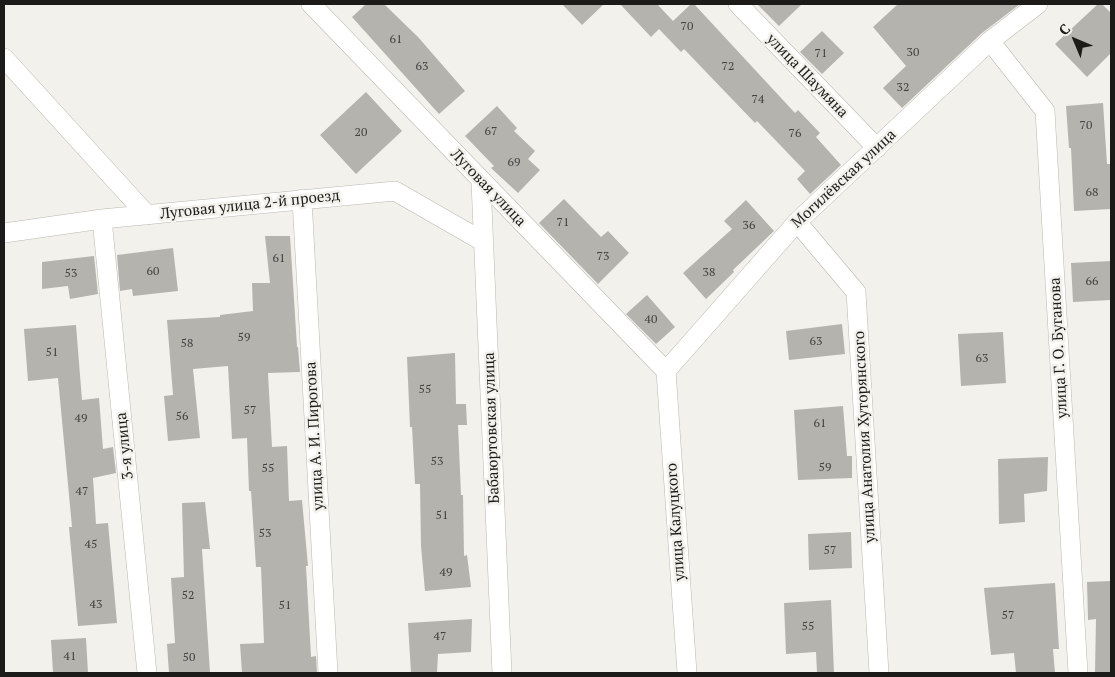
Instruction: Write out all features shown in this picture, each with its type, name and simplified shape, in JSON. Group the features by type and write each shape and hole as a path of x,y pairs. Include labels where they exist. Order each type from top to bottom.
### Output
{"street":[{"name":"Луговая улица","path":"310,4 666,371"},
{"name":"улица Шаумяна","path":"738,4 877,148"},
{"name":"Могилёвская улица","path":"666,371 797,222 990,41 1038,4"},
{"name":"улица Г. О. Буганова","path":"990,41 1045,111 1078,673"},
{"path":"4,58 147,215"},
{"name":"Бабаюртовская улица","path":"482,182 502,673"},
{"name":"Луговая улица 2-й проезд","path":"4,233 102,219 395,190 484,242"},
{"name":"улица А. И. Пирогова","path":"302,200 328,673"},
{"name":"3-я улица","path":"102,219 147,673"},
{"name":"улица Анатолия Хуторянского","path":"797,222 856,292 878,673"},
{"name":"улица Калуцкого","path":"666,371 687,673"}],"building":[{"path":"366,4 384,4 418,37 465,91 439,114 352,17"},
{"path":"562,4 604,4 582,25"},
{"path":"620,4 657,4 673,21 691,4 694,4 795,113 798,110 820,133 816,137 841,165 810,194 797,179 805,171 757,121 755,123 684,49 681,52 659,29 651,37"},
{"path":"757,4 802,4 779,26"},
{"path":"898,4 1020,4 982,33 902,108 883,88 906,66 873,27"},
{"path":"1098,4 1102,4 1111,13 1111,53 1087,77 1055,44"},
{"path":"822,31 844,53 822,74 800,52"},
{"path":"366,92 402,131 356,174 320,135"},
{"path":"1103,103 1107,164 1111,164 1111,209 1074,211 1071,148 1069,148 1066,106"},
{"path":"497,106 517,128 514,131 535,151 528,159 540,170 518,193 491,168 494,166 465,136"},
{"path":"564,199 601,237 608,231 629,253 598,284 539,223"},
{"path":"746,200 774,231 706,299 683,273 732,229 724,221"},
{"path":"265,236 290,236 300,372 268,373 272,447 287,446 289,501 302,500 308,566 306,566 311,657 316,656 317,673 242,673 240,644 264,643 261,567 256,567 251,491 249,491 247,438 232,439 228,366 193,369 200,438 168,441 164,396 173,395 167,320 220,317 220,315 253,311 252,283 270,283"},
{"path":"173,248 178,291 133,296 132,289 120,291 117,255"},
{"path":"94,256 98,294 70,299 68,286 42,289 42,262"},
{"path":"1111,261 1111,300 1073,302 1071,263"},
{"path":"647,295 675,327 656,344 626,314"},
{"path":"842,324 845,354 789,360 786,331"},
{"path":"76,325 82,400 99,398 103,449 113,447 116,473 93,478 96,524 108,523 117,623 78,626 69,527 72,527 58,378 28,381 24,329"},
{"path":"1003,332 1006,383 961,386 958,334"},
{"path":"455,353 456,404 466,404 467,425 458,425 461,495 463,495 464,556 467,555 471,587 425,591 421,546 420,484 415,484 407,357"},
{"path":"843,406 847,456 852,456 852,478 798,480 794,410"},
{"path":"1048,457 1047,491 1024,494 1025,522 999,524 998,459"},
{"path":"205,502 210,549 202,549 210,673 169,673 167,644 175,643 171,578 184,577 182,503"},
{"path":"851,532 852,568 809,570 808,534"},
{"path":"1111,581 1111,673 1095,673 1096,619 1088,620 1087,582"},
{"path":"1055,583 1059,649 1053,649 1055,673 1016,673 1014,653 991,655 984,588"},
{"path":"831,600 834,673 817,673 816,652 786,654 784,603"},
{"path":"472,619 471,652 438,654 437,673 411,673 408,623"},
{"path":"86,638 88,673 53,673 51,640"}]}
